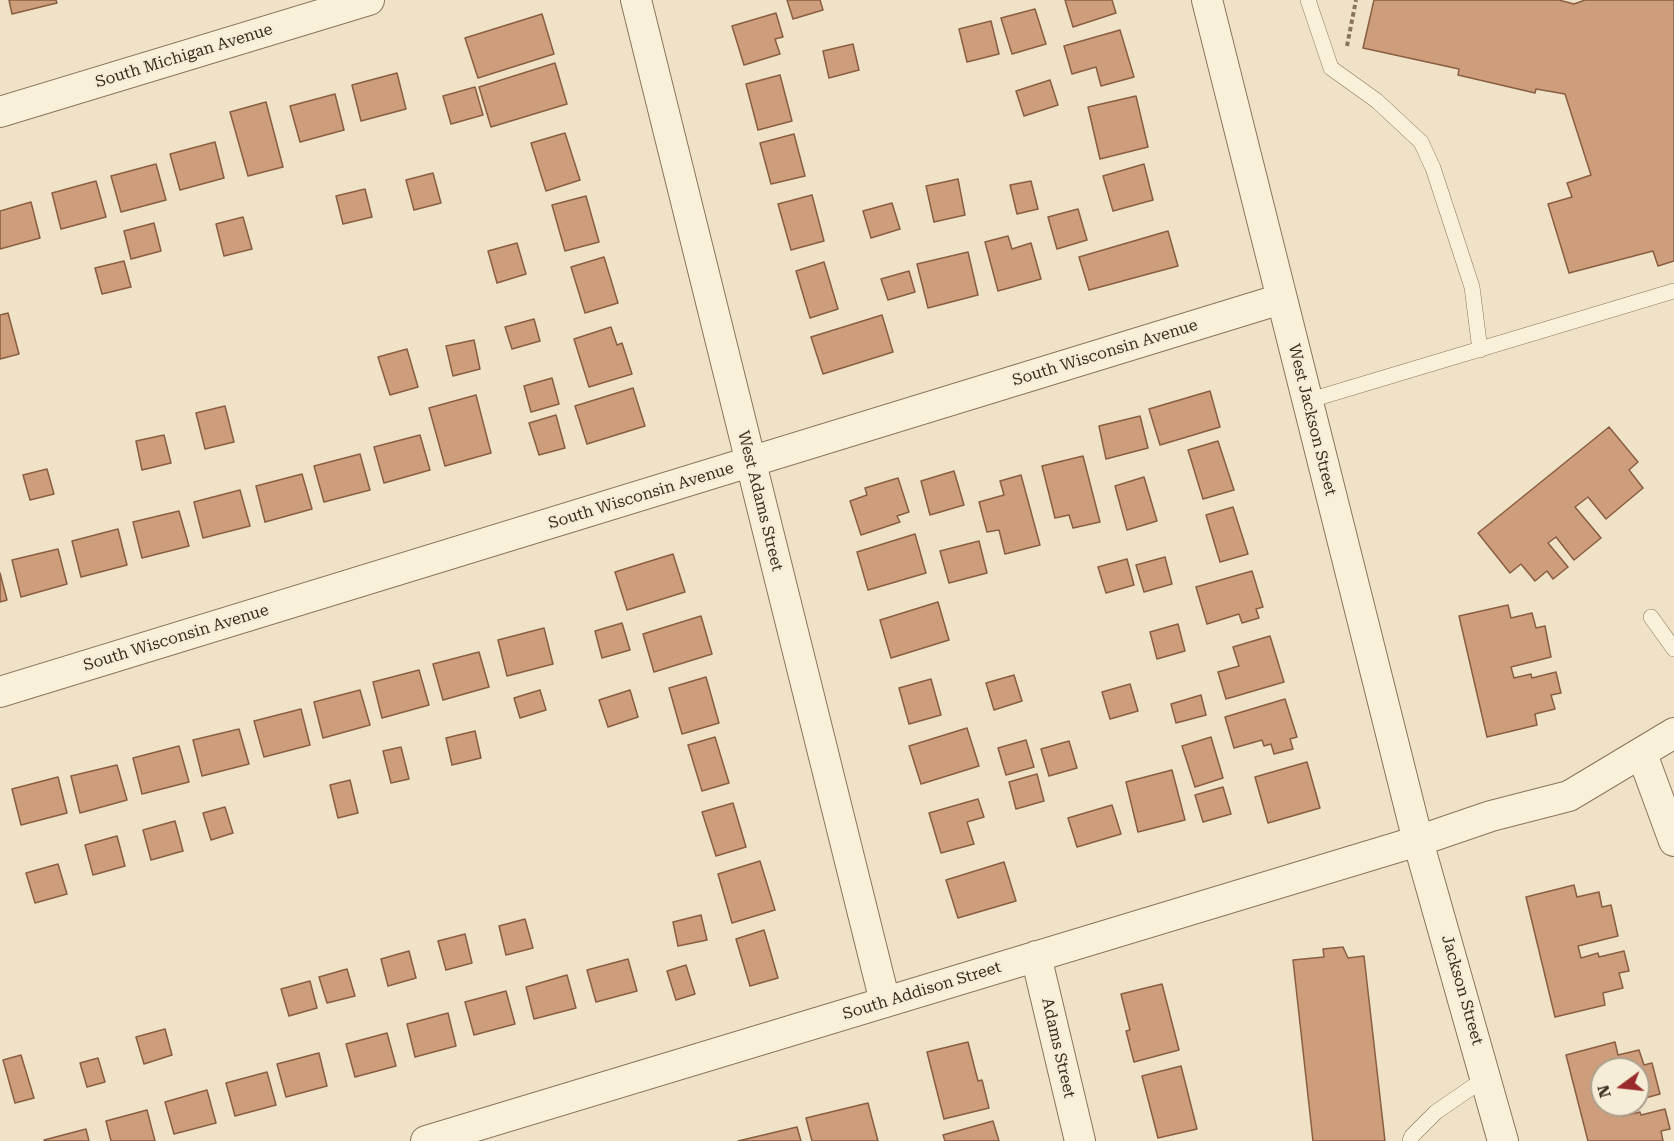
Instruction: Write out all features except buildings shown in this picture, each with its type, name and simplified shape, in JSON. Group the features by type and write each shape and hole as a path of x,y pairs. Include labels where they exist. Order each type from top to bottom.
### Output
{"street":[{"name":"South Michigan Avenue","path":"0,112 369,0"},
{"name":"West Adams Street","path":"636,0 885,1002"},
{"name":"West Jackson Street","path":"1207,0 1418,841"},
{"name":"South Wisconsin Avenue","path":"0,692 1281,299"},
{"name":"South Addison Street","path":"429,1141 1418,841 1491,816 1569,796 1674,733"},
{"path":"1641,754 1674,842"},
{"name":"Jackson Street","path":"1418,841 1487,1077 1503,1141"},
{"name":"Adams Street","path":"1036,956 1080,1141"}],"lane":[{"path":"1308,0 1331,68 1377,101 1421,142 1433,168 1472,287 1480,350"},
{"path":"1307,401 1674,291"},
{"path":"1651,617 1674,649"},
{"path":"1410,1141 1412,1136 1436,1112 1487,1077"}],"path":[{"path":"1347,48 1356,0"}]}
